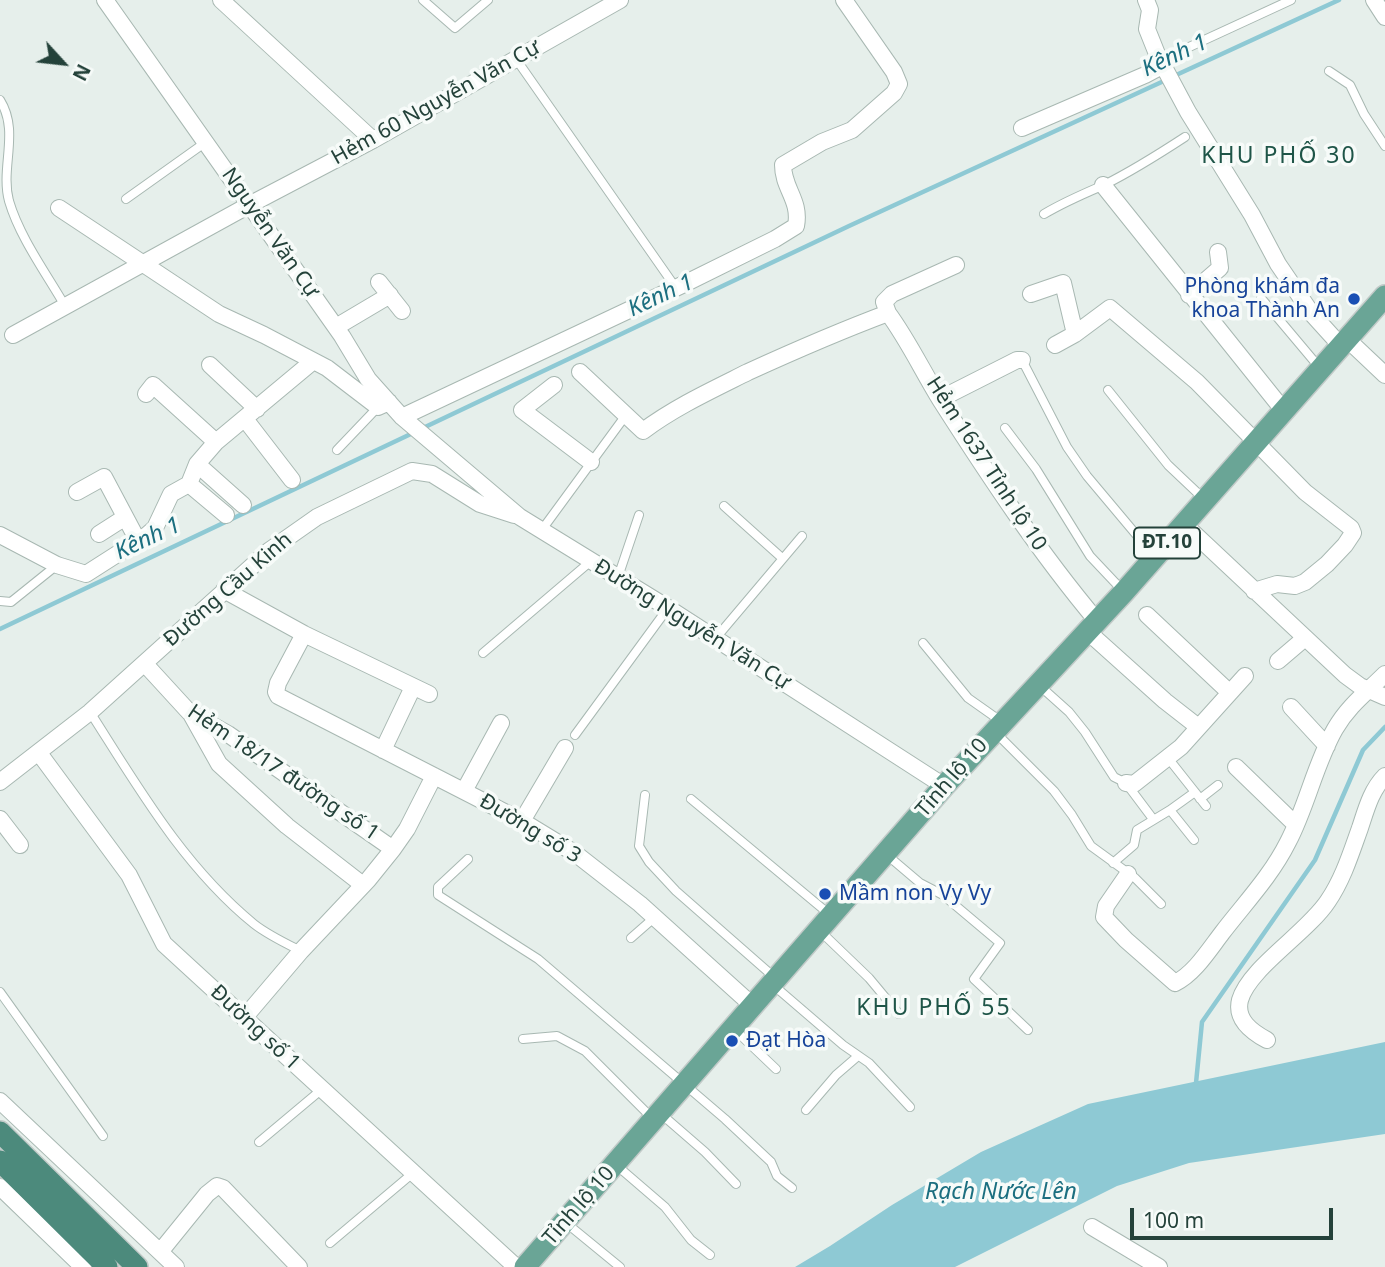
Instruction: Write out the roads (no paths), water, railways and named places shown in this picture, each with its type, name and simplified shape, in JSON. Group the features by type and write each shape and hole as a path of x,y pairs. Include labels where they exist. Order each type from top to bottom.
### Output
{"highway":[{"path":"0,1132 137,1267"},
{"path":"0,1161 107,1267"}],"main road":[{"name":"Tỉnh lộ 10","path":"525,1267 944,786 1124,592 1385,296"}],"street":[{"name":"Nguyễn Văn Cự","path":"106,0 336,327 383,404 402,417 445,456"},
{"path":"222,0 373,141"},
{"name":"Hẻm 60 Nguyễn Văn Cự","path":"13,335 251,204 373,141 620,0"},
{"path":"402,417 676,288 796,226 799,213 783,177 783,165 822,142 852,130 894,93 899,84 894,72 844,0"},
{"path":"1146,0 1150,10 1147,29 1196,126 1252,215 1278,264 1312,314 1385,375"},
{"path":"1022,128 1144,75 1164,63"},
{"path":"1103,185 1284,411"},
{"path":"59,208 219,314 327,368 383,404"},
{"path":"1189,295 1220,268 1218,252"},
{"path":"580,372 643,431 666,414 727,382 886,307 892,294 956,265"},
{"path":"1031,295 1063,283 1075,334"},
{"path":"336,327 384,288 402,311"},
{"name":"Hẻm 1637 Tỉnh lộ 10","path":"886,307 940,399 1092,626 1165,701 1197,726"},
{"path":"1055,345 1110,308 1196,382 1305,492 1347,524 1353,533 1345,545 1305,582 1295,586 1277,584 1254,591"},
{"path":"940,399 1017,360 1022,360"},
{"path":"0,535 57,565 86,574 155,528 171,494 189,484 197,464 216,442 312,362"},
{"path":"210,365 251,414 292,480"},
{"path":"146,394 153,385 216,442"},
{"path":"554,385 523,410 591,462"},
{"name":"Đường Nguyễn Văn Cự","path":"445,456 541,531 668,608 944,786"},
{"path":"197,464 243,505"},
{"name":"Đường Cầu Kinh","path":"0,782 90,712 270,550 317,517 412,471 432,474 480,505 520,517"},
{"path":"77,492 104,477 138,541"},
{"path":"189,484 226,515"},
{"path":"99,534 124,518"},
{"path":"1184,524 1345,675 1360,687 1384,697"},
{"path":"224,590 304,634 429,694"},
{"path":"1147,615 1229,692"},
{"name":"Đường số 3","path":"304,634 278,683 278,696 522,821 576,854 655,917 753,1006"},
{"path":"1278,661 1305,638"},
{"name":"Hẻm 18/17 đường số 1","path":"145,664 190,712 228,734 393,849"},
{"path":"1128,874 1106,906 1104,917 1175,983 1183,980 1274,868 1296,825 1327,746 1353,703 1385,674"},
{"path":"1126,783 1134,784 1181,747 1197,726 1245,676"},
{"path":"383,750 413,687"},
{"path":"1291,707 1327,746"},
{"path":"190,712 219,764 286,826 363,885"},
{"path":"464,791 501,723"},
{"path":"522,821 570,741"},
{"name":"Đường số 1","path":"38,754 129,875 164,944 516,1267"},
{"path":"1236,767 1296,825"},
{"path":"244,1018 393,849 407,829 435,776"},
{"path":"1267,1040 1251,1032 1240,1016 1239,1004 1245,987 1277,953 1302,932 1327,902 1341,877 1368,803 1385,776"},
{"path":"0,819 20,845"},
{"path":"0,1101 176,1267"},
{"path":"160,1252 207,1194 217,1186 299,1267"},
{"path":"0,1187 83,1267"},
{"path":"1092,1227 1159,1267"}],"lane":[{"path":"423,0 455,28 488,0"},
{"path":"1164,63 1174,54 1291,0"},
{"path":"516,59 676,288"},
{"path":"1329,71 1350,85 1364,114 1385,146"},
{"path":"0,100 7,114 10,134 6,179 9,199 18,223 65,306"},
{"path":"1044,214 1149,161 1185,137"},
{"path":"126,199 206,142"},
{"path":"1261,298 1321,369"},
{"path":"1022,360 1067,447 1095,487 1155,557"},
{"path":"1108,390 1168,465 1205,500"},
{"path":"337,450 383,404"},
{"path":"541,531 626,415"},
{"path":"1005,428 1036,469 1090,556 1124,592"},
{"path":"723,506 782,558"},
{"path":"618,577 639,515"},
{"path":"715,639 802,536"},
{"path":"483,653 591,561"},
{"path":"0,601 11,602 57,565"},
{"path":"570,741 668,608"},
{"path":"923,643 968,698 998,726 1054,792 1091,846 1161,904"},
{"path":"1038,683 1069,712 1114,777 1126,783 1153,819"},
{"path":"90,712 166,830 187,857 255,925 301,951"},
{"path":"1168,758 1200,799"},
{"path":"1113,863 1134,845 1137,830 1170,810 1200,799 1218,785"},
{"path":"645,794 639,846 649,862 676,891 774,982 869,1063 910,1107"},
{"path":"691,799 825,923 899,1014"},
{"path":"1170,810 1194,840"},
{"path":"885,854 920,883 943,895 1000,943 974,979 1028,1030"},
{"path":"468,859 438,887 438,895 538,959 754,1145 771,1161 778,1176 793,1188"},
{"path":"631,937 655,917"},
{"path":"0,992 103,1136"},
{"path":"733,1028 776,1069"},
{"path":"523,1039 557,1036 585,1051 657,1116 705,1152 736,1184"},
{"path":"806,1110 836,1075 858,1056"},
{"path":"259,1142 321,1090"},
{"path":"615,1164 665,1206 691,1240 710,1255"},
{"path":"330,1243 413,1173"},
{"path":"565,1222 620,1267"}],"water":[{"name":"Rạch Nước Lên","path":"1385,1042 1385,1134 1189,1163 1117,1186 955,1267 795,1267 981,1152 1088,1104"}],"waterway":[{"name":"Kênh 1","path":"1174,76 1339,0"},
{"name":"Kênh 1","path":"423,428 849,226 1166,80"},
{"name":"Kênh 1","path":"0,629 415,432"},
{"path":"1196,1083 1202,1022 1315,860 1363,750 1385,727"}],"place":[{"name":"Phòng khám đa khoa Thành An","path":"1354,299"},
{"name":"Mầm non Vy Vy","path":"825,894"},
{"name":"Đạt Hòa","path":"732,1041"}],"district":[{"name":"KHU PHỐ 30","path":"1279,156"},
{"name":"KHU PHỐ 55","path":"934,1008"}]}
